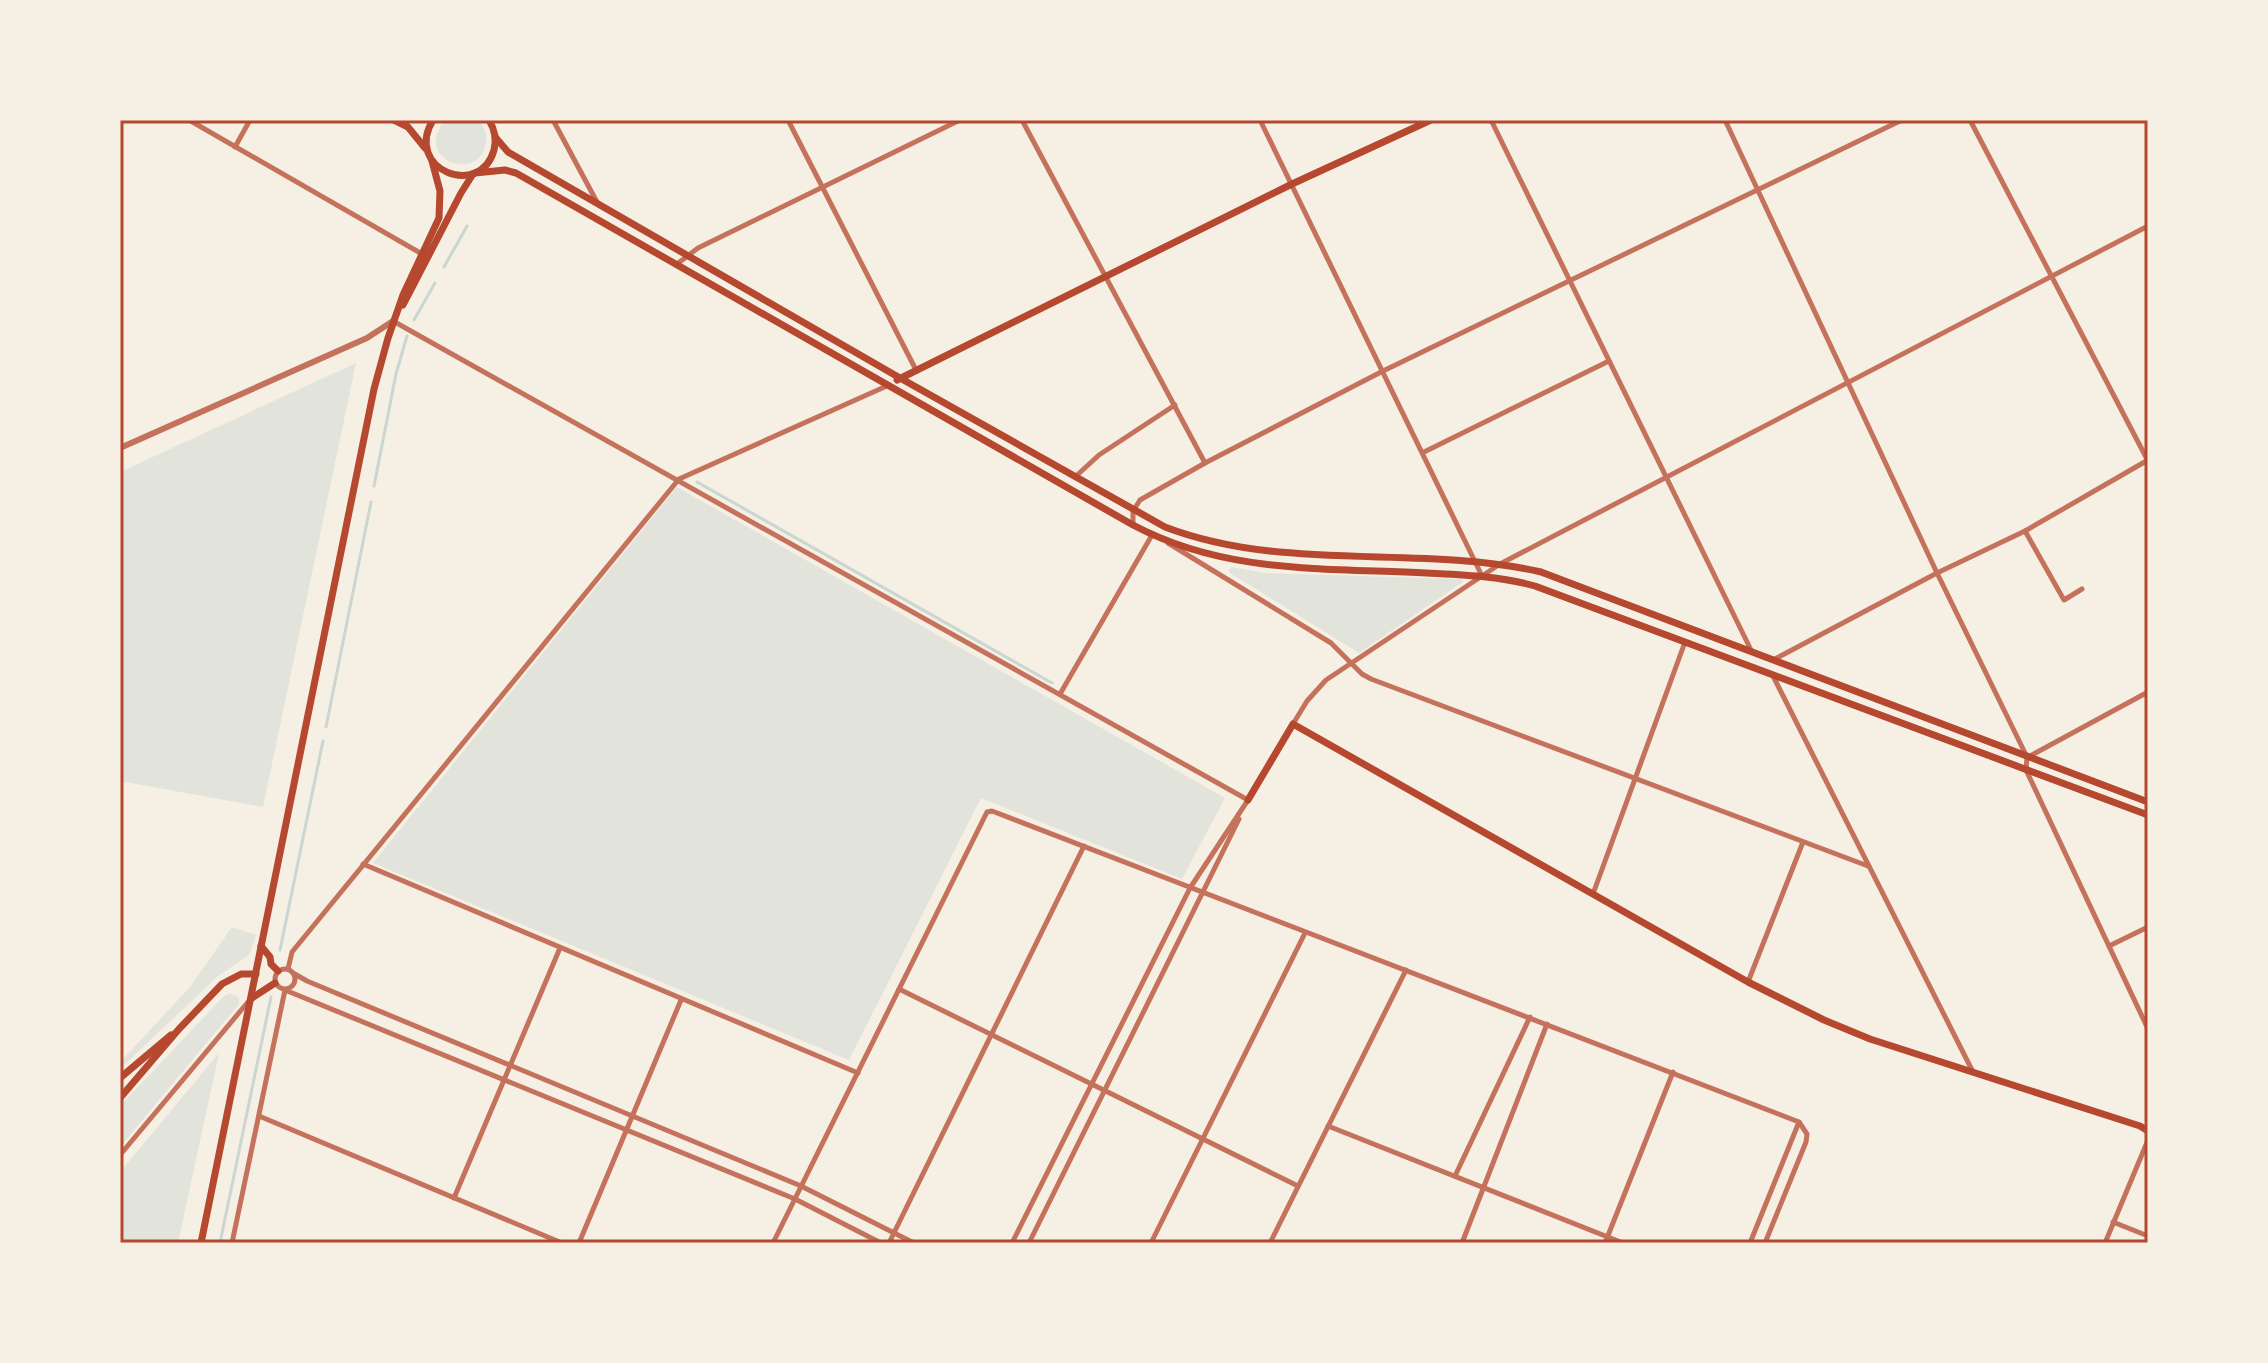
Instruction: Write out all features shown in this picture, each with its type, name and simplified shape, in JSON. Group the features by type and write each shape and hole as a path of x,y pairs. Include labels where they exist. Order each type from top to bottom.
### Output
{"main road":[{"path":"201,1243 383,354 393,321 432,237 440,206 440,191 428,152 408,127 394,120"},
{"path":"428,152 427,132 433,120"},
{"path":"489,120 495,136 508,152 1133,511 1189,536 1241,548 1476,562 1541,572 2148,802"},
{"path":"393,321 474,173 492,156 495,120"},
{"path":"889,385 1292,184 1431,120"},
{"path":"432,161 454,175 505,170 516,173 1133,525 1188,550 1241,562 1482,576 1535,586 2148,815"},
{"path":"1248,800 1293,724 1748,982 1824,1020 1870,1039 2148,1131"},
{"path":"261,946 278,971"},
{"path":"120,1098 222,984 241,974 256,974"},
{"path":"252,998 275,983"},
{"path":"120,1078 158,1043 179,1029"}],"street":[{"path":"189,120 422,254"},
{"path":"235,147 250,120"},
{"path":"553,120 598,204"},
{"path":"788,120 916,370"},
{"path":"676,265 698,248 960,120"},
{"path":"1022,120 1205,463"},
{"path":"1260,120 1482,576"},
{"path":"1491,120 1752,653"},
{"path":"1725,120 1937,573 2027,757 2026,770 2148,1029"},
{"path":"1133,525 1133,511 1140,500 1205,463 1383,371 1902,120"},
{"path":"1773,660 1937,573 2025,531 2148,461 1970,120"},
{"path":"1293,724 1326,680 1500,564 2148,226"},
{"path":"120,448 367,338 393,321 1248,800"},
{"path":"1424,452 1609,361"},
{"path":"232,1243 285,990 295,982 290,971 292,952 679,479 889,385"},
{"path":"1074,477 1099,455 1175,405"},
{"path":"2025,531 2064,600 2082,589"},
{"path":"1060,694 1152,535"},
{"path":"1164,540 1331,643 1371,679 1868,866"},
{"path":"1593,894 1685,641"},
{"path":"1772,673 1973,1073"},
{"path":"2027,757 2148,692"},
{"path":"1012,1243 1190,888 1248,800"},
{"path":"1029,1243 1248,800"},
{"path":"773,1243 987,812 996,811 1799,1122 1807,1134 1806,1142 1765,1243"},
{"path":"1748,982 1803,842"},
{"path":"889,1243 1084,846"},
{"path":"363,864 858,1073"},
{"path":"2109,946 2148,927"},
{"path":"1151,1243 1305,933"},
{"path":"454,1198 560,948"},
{"path":"1270,1243 1406,970"},
{"path":"881,1243 795,1199 285,990 275,983 275,976 278,971 290,971 307,981 801,1186 914,1243"},
{"path":"899,989 1298,1186"},
{"path":"120,1155 252,998"},
{"path":"579,1243 681,1000"},
{"path":"1455,1176 1530,1017"},
{"path":"1462,1243 1547,1024"},
{"path":"1606,1240 1673,1072"},
{"path":"259,1116 562,1243"},
{"path":"1750,1243 1799,1122"},
{"path":"1328,1126 1606,1240 1623,1243"},
{"path":"2105,1243 2148,1140"},
{"path":"2113,1222 2148,1236"}],"shaded area":[{"path":"445,120 477,120 486,136 481,155 472,162 461,164 450,162 442,156 436,146 437,134"},
{"path":"356,363 263,807 120,781 120,472"},
{"path":"677,487 1225,798 1182,879 981,798 849,1060 373,863"},
{"path":"1232,567 1264,573 1461,579 1463,582 1359,653 1230,573"},
{"path":"232,927 256,935 249,955 218,976 120,1069 120,1057 125,1057 190,987"},
{"path":"230,993 239,998 239,1004 120,1147 120,1106"},
{"path":"219,1053 178,1243 120,1243 120,1172"}],"waterway":[{"path":"444,267 467,226"},
{"path":"414,320 435,283"},
{"path":"374,486 396,374 407,336"},
{"path":"697,482 1052,683"},
{"path":"326,727 371,502"},
{"path":"280,950 323,741"},
{"path":"220,1243 271,997"}]}
